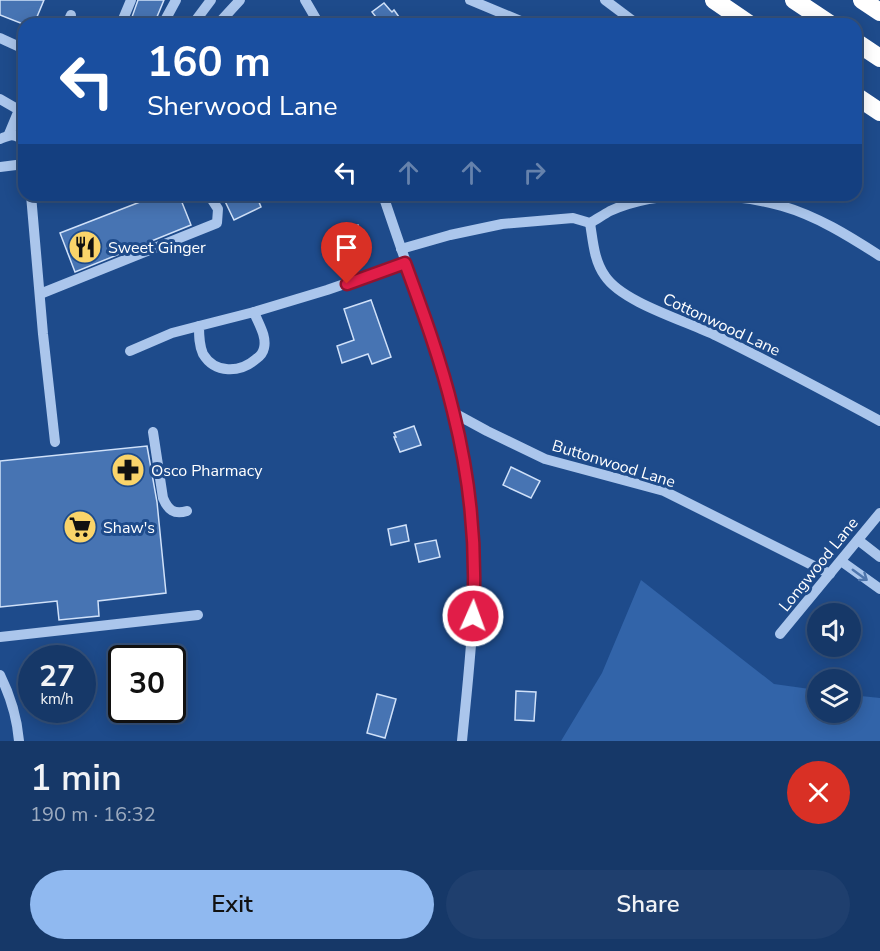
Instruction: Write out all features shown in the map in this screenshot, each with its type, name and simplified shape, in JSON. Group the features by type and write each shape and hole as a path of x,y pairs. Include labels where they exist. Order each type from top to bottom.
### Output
{"highway":[{"path":"714,0 740,18"},
{"path":"794,0 821,18"},
{"path":"862,0 880,12"},
{"path":"862,46 880,58"},
{"path":"862,100 880,112"}],"street":[{"path":"124,18 131,0"},
{"path":"166,18 176,0"},
{"path":"198,18 212,0"},
{"path":"224,18 240,0"},
{"path":"470,0 514,18"},
{"path":"605,0 629,18"},
{"path":"308,1 316,18"},
{"path":"0,38 18,46"},
{"path":"0,99 18,110"},
{"path":"5,137 18,117"},
{"path":"0,167 18,165"},
{"path":"32,201 55,442"},
{"path":"40,294 218,223 218,209 213,201"},
{"path":"385,201 430,331 454,413 469,493 474,563 473,609 462,741"},
{"path":"401,249 450,235 502,224 573,218 590,223 608,212 646,201"},
{"path":"761,201 783,206 816,219 880,256"},
{"name":"Cottonwood Lane","path":"590,223 597,261 605,277 617,290 648,307 736,345 880,421"},
{"path":"130,351 172,333 327,291 405,263"},
{"path":"199,326 199,342 204,355 220,368 237,370 253,362 264,348 263,332 254,312"},
{"name":"Buttonwood Lane","path":"454,413 545,459 664,491 830,574"},
{"path":"153,432 166,506 175,513 187,511"},
{"name":"Longwood Lane","path":"780,634 880,513"},
{"path":"858,540 880,557"},
{"path":"841,561 880,590"},
{"path":"0,637 198,615"},
{"path":"0,675 15,710 19,741"}],"shaded area":[{"path":"641,580 774,684 807,689 807,723 861,723 861,696 880,698 880,741 561,741 602,673"}],"building":[{"path":"0,0 44,0 36,18 18,18 18,22 0,15"},
{"path":"138,0 164,0 156,18 132,17"},
{"path":"384,3 392,12 394,10 400,18 377,18 372,12"},
{"path":"143,201 181,201 191,225 75,272 60,233"},
{"path":"225,201 258,201 261,207 234,220"},
{"path":"358,225 366,249 351,255 342,231"},
{"path":"371,300 391,357 372,364 368,354 342,363 337,346 354,340 344,309"},
{"path":"414,426 421,445 400,452 394,433"},
{"name":"Shaw's","path":"147,446 157,502 166,593 98,601 99,616 59,620 57,601 0,607 0,461"},
{"path":"511,467 540,481 531,498 503,485"},
{"path":"406,525 409,541 391,545 388,529"},
{"path":"436,540 440,557 419,562 415,544"},
{"path":"516,691 536,692 534,721 515,720"},
{"path":"377,694 396,699 385,738 367,733"}],"place":[{"name":"Sweet Ginger","path":"85,247"},
{"name":"Osco Pharmacy","path":"128,470"},
{"name":"Shaw's","path":"80,527"}],"route":[{"path":"347,284 405,263 430,331 454,413 469,493 474,563 473,616"}]}
